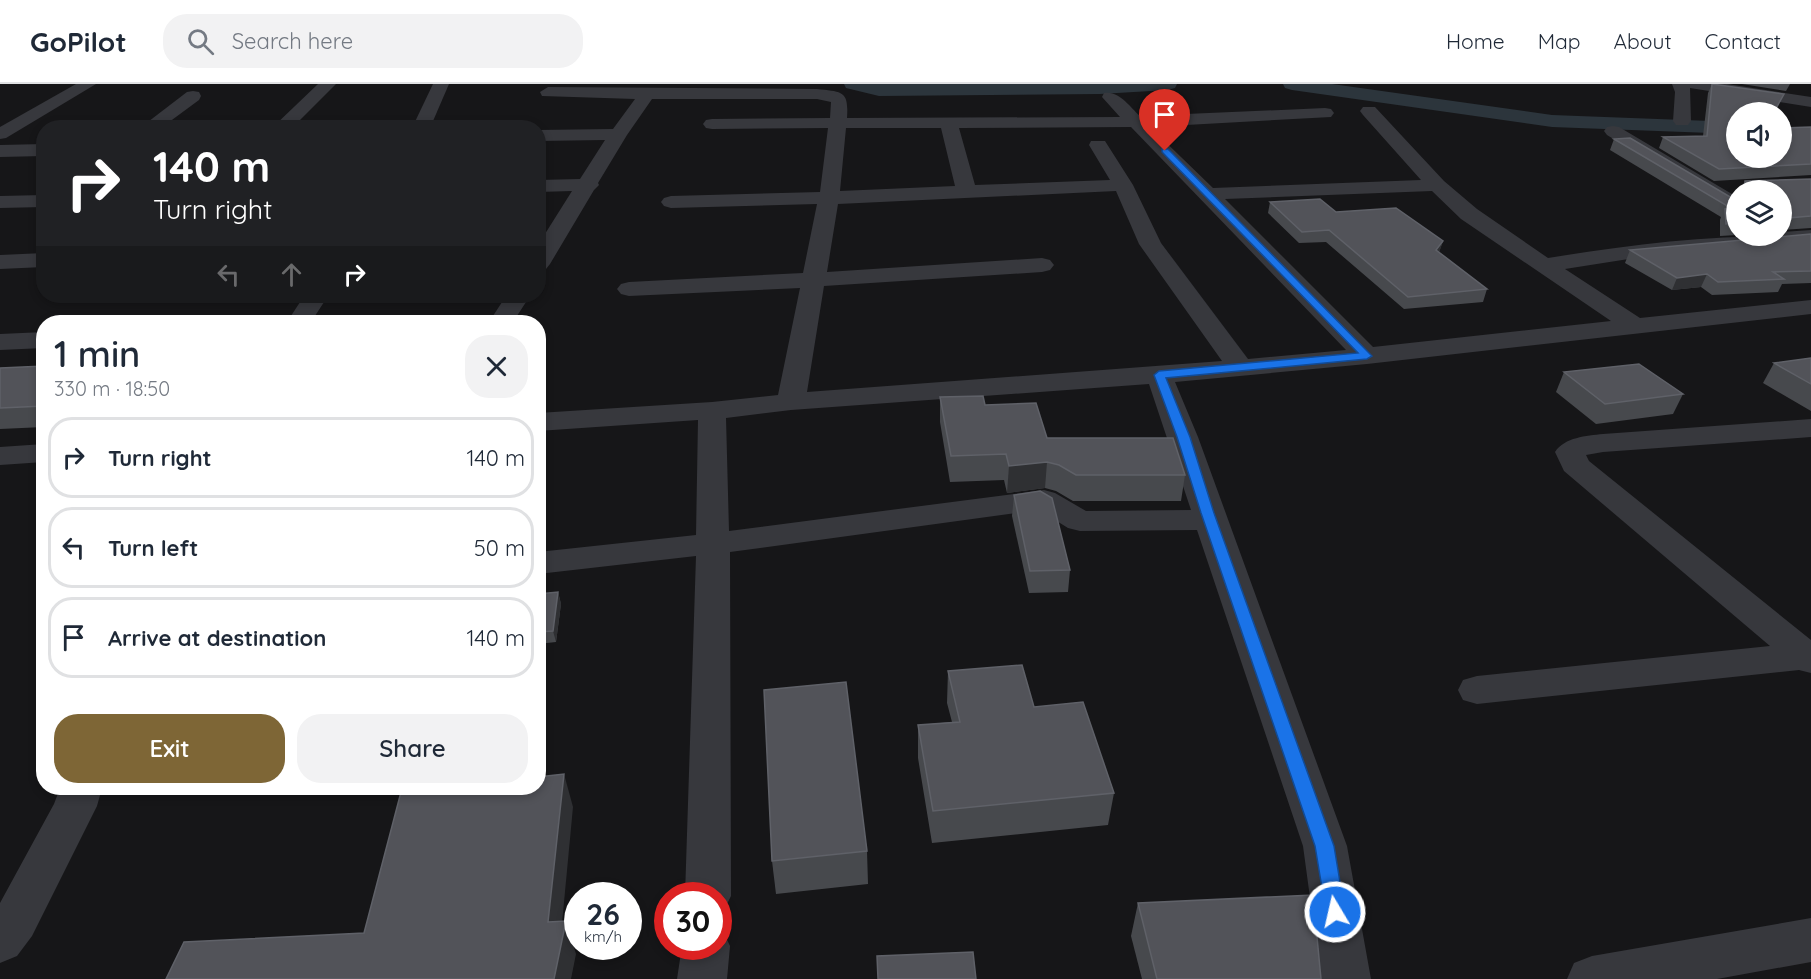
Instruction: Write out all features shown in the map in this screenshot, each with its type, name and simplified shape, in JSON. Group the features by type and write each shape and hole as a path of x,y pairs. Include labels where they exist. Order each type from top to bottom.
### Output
{"street":[{"path":"0,134 88,84"},
{"path":"289,120 328,84"},
{"path":"425,120 441,84"},
{"path":"1680,84 1683,93 1682,121"},
{"path":"1695,84 1811,102"},
{"path":"1778,96 1793,84"},
{"path":"548,92 827,95 840,100 829,198 791,402"},
{"path":"546,252 589,185 618,134 647,94"},
{"path":"160,120 193,96"},
{"path":"1110,97 1367,356"},
{"path":"1370,111 1437,185 1469,214 1634,326"},
{"path":"711,124 1136,122 1325,113"},
{"path":"949,124 967,192"},
{"path":"1613,131 1708,189 1726,194"},
{"path":"546,136 618,134"},
{"path":"1098,145 1123,185 1150,244 1240,367"},
{"path":"0,151 36,150"},
{"path":"546,186 589,185"},
{"path":"671,202 829,198 1123,185"},
{"path":"1208,194 1437,185"},
{"path":"0,202 36,201"},
{"path":"1545,265 1654,248 1794,236 1811,249"},
{"path":"0,262 36,260"},
{"path":"629,289 1042,265"},
{"path":"546,421 712,411 791,402 1159,375 1367,356 1811,307"},
{"path":"0,342 36,340"},
{"path":"1159,375 1184,437 1210,520 1324,846 1346,979"},
{"path":"708,882 713,544 712,411"},
{"path":"1808,658 1575,465 1570,452 1582,446 1603,443 1809,430"},
{"path":"0,456 36,454"},
{"path":"546,562 713,544 1044,500 1080,521 1210,520"},
{"path":"1477,690 1808,658"},
{"path":"0,941 15,921 79,795"},
{"path":"1592,979 1811,940"},
{"path":"702,979 704,960"}],"building":[{"path":"1712,84 1784,94 1780,102 1726,102 1726,168 1737,168 1719,169 1663,137 1707,136"},
{"path":"1811,127 1811,164 1792,165 1792,128"},
{"path":"1630,138 1726,195 1726,205 1614,139"},
{"path":"1811,179 1811,216 1792,218 1792,180 1778,180"},
{"path":"1320,199 1336,212 1396,208 1443,241 1436,250 1487,289 1408,297 1329,230 1302,232 1270,202"},
{"path":"1811,234 1811,271 1773,272 1784,279 1718,282 1707,274 1677,278 1630,250 1726,242 1726,246 1792,246 1792,236"},
{"path":"1811,358 1811,384 1774,363"},
{"path":"1639,364 1683,394 1605,404 1564,372"},
{"path":"36,366 36,406 0,408 0,368"},
{"path":"983,396 985,405 1036,403 1047,438 1173,438 1185,475 1076,475 1059,465 1047,462 1009,466 1006,454 951,456 940,397"},
{"path":"1040,491 1052,498 1070,570 1030,571 1014,495"},
{"path":"558,592 553,631 546,631 546,593"},
{"path":"1022,665 1034,707 1083,702 1114,793 933,811 918,725 960,722 948,671"},
{"path":"846,682 867,851 772,861 764,690"},
{"path":"564,774 548,922 564,921 554,979 166,979 184,942 364,933 400,795 546,795 546,776"},
{"path":"1313,895 1321,979 1157,979 1138,903"},
{"path":"973,952 976,979 878,979 877,956"}],"waterway":[{"path":"853,84 879,90 1100,88 1168,84"},
{"path":"1292,84 1552,121 1726,128"}],"route":[{"path":"1165,151 1367,356 1159,375 1184,437 1208,513 1324,846 1335,912"}]}
